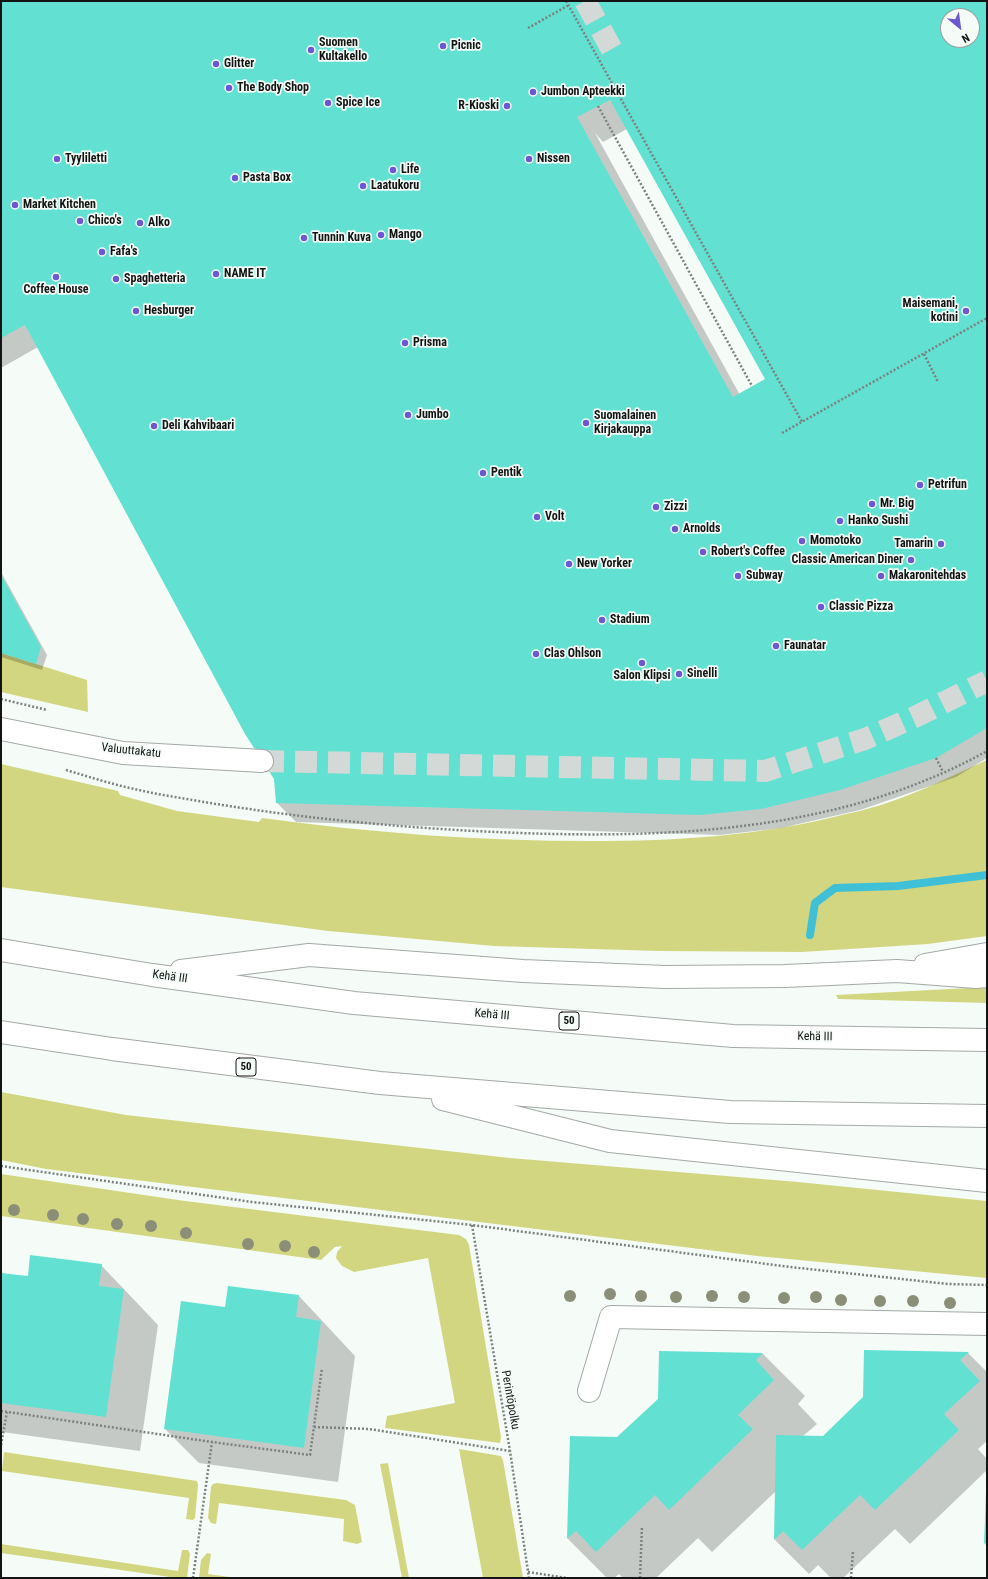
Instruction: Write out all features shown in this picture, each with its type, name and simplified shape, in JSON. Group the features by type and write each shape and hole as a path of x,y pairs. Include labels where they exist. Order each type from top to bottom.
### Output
{"main road":[{"name":"Valuuttakatu","path":"1,729 123,753 262,761"},
{"name":"Kehä III","path":"1,950 152,975 354,1002 733,1036 987,1040"},
{"path":"897,971 987,954"},
{"path":"152,975 309,955 523,971 665,977 786,976 897,971 976,977 987,976"},
{"name":"50","path":"1,1032 119,1050 380,1083 730,1112 987,1116"},
{"path":"380,1083 610,1141 987,1181"},
{"path":"588,1391 611,1318 987,1324"}],"path":[{"path":"566,1 802,422"},
{"path":"528,28 569,5"},
{"path":"598,106 752,386"},
{"path":"782,433 987,318"},
{"path":"924,354 938,382"},
{"path":"1,699 54,711"},
{"path":"64,770 140,790 260,811 407,827 541,834 595,835 669,832 768,824 852,804 898,790 943,772 987,751"},
{"path":"936,758 943,772"},
{"path":"1,1166 252,1202 472,1225 790,1267 948,1284 987,1285"},
{"name":"Perintöpolku","path":"472,1225 510,1451 529,1578"},
{"path":"1,1411 310,1455 322,1368"},
{"path":"1,1445 7,1412"},
{"path":"314,1427 369,1429 510,1451"},
{"path":"193,1578 212,1442"},
{"path":"640,1578 642,1526"},
{"path":"851,1578 853,1551"},
{"path":"528,1572 567,1578"}],"green space":[{"path":"1,653 87,680 88,712 1,692"},
{"path":"987,760 987,936 928,944 802,952 658,951 494,946 328,931 1,887 1,764 118,791 120,795 177,811 259,822 262,818 385,832 468,838 592,841 655,840 717,836 780,828 811,822 881,805 935,784"},
{"path":"987,987 987,1003 838,999 836,995"},
{"path":"1,1092 126,1115 510,1158 798,1182 987,1201 987,1278 757,1256 46,1169 1,1160"},
{"path":"1,1174 185,1201 459,1235 466,1239 469,1245 501,1437 500,1443 385,1428 387,1416 455,1403 428,1258 354,1272 342,1266 336,1258 337,1252 342,1246 335,1247 321,1260 1,1216"},
{"path":"459,1449 501,1456 503,1460 523,1578 483,1578"},
{"path":"4,1452 197,1481 198,1485 195,1518 193,1520 186,1519 189,1498 2,1471"},
{"path":"388,1463 409,1578 402,1578 380,1464"},
{"path":"217,1483 346,1500 355,1505 362,1542 357,1544 343,1541 344,1519 219,1503 216,1524 211,1523 208,1518 211,1487 213,1484"},
{"path":"1,1544 178,1571 182,1550 188,1550 190,1554 187,1578 177,1578 1,1553"},
{"path":"207,1553 211,1554 208,1574 237,1578 199,1578 201,1560"}],"building":[{"name":"Jumbo","path":"1,1 987,1 987,728 936,758 840,790 761,809 700,815 276,803 274,779 245,734 25,325 1,338","holes":["610,100 765,379 733,397 577,117"]},
{"path":"1,575 41,647 36,664 1,653"},
{"path":"30,1255 102,1264 99,1286 124,1289 106,1417 1,1403 1,1273 28,1276"},
{"path":"228,1286 299,1295 296,1317 321,1321 304,1448 164,1429 181,1301 225,1307"},
{"path":"864,1350 969,1352 960,1360 980,1381 944,1414 959,1430 875,1510 860,1495 802,1550 783,1531 774,1540 776,1435 823,1436 863,1397"},
{"path":"659,1351 763,1353 756,1360 774,1380 738,1415 753,1429 669,1510 655,1495 596,1552 576,1531 567,1539 570,1436 617,1437 658,1399"},
{"path":"986,1492 987,1541 984,1544"}],"waterway":[{"path":"810,935 815,903 835,888 898,886 987,875"}],"tunnel":[{"path":"585,1 615,55"},
{"path":"262,761 765,771 865,739 917,716 987,681"}],"place":[{"name":"Picnic","path":"443,46"},
{"name":"Suomen Kultakello","path":"311,50"},
{"name":"Glitter","path":"216,64"},
{"name":"The Body Shop","path":"229,88"},
{"name":"Jumbon Apteekki","path":"533,92"},
{"name":"Spice Ice","path":"328,103"},
{"name":"R-Kioski","path":"507,106"},
{"name":"Tyyliletti","path":"57,159"},
{"name":"Nissen","path":"529,159"},
{"name":"Life","path":"393,170"},
{"name":"Pasta Box","path":"235,178"},
{"name":"Laatukoru","path":"363,186"},
{"name":"Market Kitchen","path":"15,205"},
{"name":"Chico's","path":"80,221"},
{"name":"Alko","path":"140,223"},
{"name":"Mango","path":"381,235"},
{"name":"Tunnin Kuva","path":"304,238"},
{"name":"Fafa's","path":"102,252"},
{"name":"NAME IT","path":"216,274"},
{"name":"Coffee House","path":"56,277"},
{"name":"Spaghetteria","path":"116,279"},
{"name":"Hesburger","path":"136,311"},
{"name":"Maisemani, kotini","path":"966,311"},
{"name":"Prisma","path":"405,343"},
{"name":"Jumbo","path":"408,415"},
{"name":"Suomalainen Kirjakauppa","path":"586,423"},
{"name":"Deli Kahvibaari","path":"154,426"},
{"name":"Pentik","path":"483,473"},
{"name":"Petrifun","path":"920,485"},
{"name":"Mr. Big","path":"872,504"},
{"name":"Zizzi","path":"656,507"},
{"name":"Volt","path":"537,517"},
{"name":"Hanko Sushi","path":"840,521"},
{"name":"Arnolds","path":"675,529"},
{"name":"Momotoko","path":"802,541"},
{"name":"Tamarin","path":"941,544"},
{"name":"Robert's Coffee","path":"703,552"},
{"name":"Classic American Diner","path":"911,560"},
{"name":"New Yorker","path":"569,564"},
{"name":"Subway","path":"738,576"},
{"name":"Makaronitehdas","path":"881,576"},
{"name":"Classic Pizza","path":"821,607"},
{"name":"Stadium","path":"602,620"},
{"name":"Faunatar","path":"776,646"},
{"name":"Clas Ohlson","path":"536,654"},
{"name":"Salon Klipsi","path":"642,663"},
{"name":"Sinelli","path":"679,674"}]}
